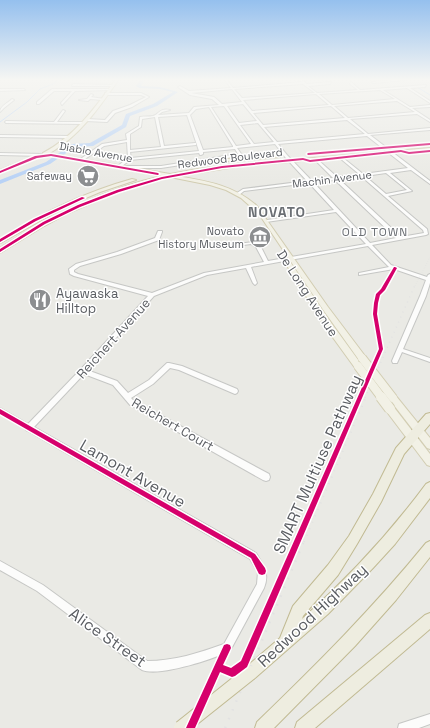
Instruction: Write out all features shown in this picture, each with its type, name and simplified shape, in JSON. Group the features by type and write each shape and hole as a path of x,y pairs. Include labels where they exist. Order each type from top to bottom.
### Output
{"highway":[{"path":"285,644 298,611 333,570 353,540 377,498 400,451 430,417"},
{"name":"Redwood Highway","path":"182,728 285,644 344,588 404,522 430,488"},
{"path":"263,728 340,653 386,602 430,547"},
{"path":"302,728 430,620"}],"main road":[{"path":"28,159 59,157 57,150 92,113"},
{"path":"0,173 28,159 43,155 61,146"},
{"name":"Redwood Boulevard","path":"0,251 44,223 102,197 160,176 227,160 384,148 430,147"},
{"name":"Redwood Boulevard","path":"160,176 291,160 389,153 430,147"},
{"name":"Diablo Avenue","path":"43,155 151,172"},
{"name":"Diablo Avenue","path":"59,157 79,161 88,161 118,168 151,172"},
{"path":"118,185 131,178 129,169"},
{"path":"193,180 188,176 197,171"},
{"path":"0,241 36,220 71,203 151,172"},
{"name":"De Long Avenue","path":"151,172 160,176 210,187 236,195 252,210 393,398 415,434 428,460"},
{"name":"De Long Avenue","path":"169,176 212,184 229,190 254,205 267,221 318,309 358,366 390,409 415,434 430,445"},
{"path":"229,190 243,190"},
{"path":"97,192 102,197"},
{"path":"318,309 332,324 337,325"}],"street":[{"path":"54,123 62,113"},
{"path":"87,120 106,121 113,113"},
{"path":"156,116 159,113"},
{"path":"187,114 141,118 142,123 140,126 128,134 129,169 151,172 203,160 240,156 214,113"},
{"path":"231,113 253,145"},
{"path":"252,113 286,156 389,266 430,277 401,350 395,361"},
{"path":"340,113 389,153 430,183"},
{"path":"262,126 418,113 430,121"},
{"path":"187,114 195,144 200,151"},
{"path":"187,114 201,149 200,151 203,160"},
{"path":"156,116 163,147"},
{"path":"6,122 83,123"},
{"path":"239,124 259,122"},
{"path":"118,168 128,160 200,151 430,129"},
{"path":"0,136 69,137"},
{"path":"79,161 102,145 129,141"},
{"path":"129,151 195,144"},
{"path":"0,154 28,159"},
{"path":"342,158 384,195 410,191 387,172"},
{"path":"318,160 400,239"},
{"name":"Machin Avenue","path":"243,190 253,190 411,169"},
{"path":"236,195 243,190"},
{"name":"Machin Avenue","path":"236,195 253,190"},
{"name":"Reichert Avenue","path":"28,428 83,371 152,295 206,274 423,235 426,233 384,195"},
{"path":"267,221 337,211"},
{"path":"152,295 76,275 72,273 71,269 78,265 119,253 157,239 160,232"},
{"path":"223,247 251,243 258,246 267,263"},
{"path":"248,266 255,283"},
{"path":"361,274 395,268"},
{"path":"423,296 430,299"},
{"path":"401,350 430,360"},
{"path":"127,397 151,382 168,365 180,368 235,391"},
{"name":"Reichert Court","path":"83,371 115,383 132,403 266,477"},
{"name":"Lamont Avenue","path":"0,411 254,556 262,571 261,585 227,648"},
{"name":"Alice Street","path":"0,565 40,588 146,666 161,667 192,660 227,648"},
{"path":"403,728 430,719"}],"waterway":[{"path":"0,122 12,113"},
{"path":"0,182 48,163 74,145 91,145 124,126 128,115 133,113"}],"railway":[{"path":"415,286 430,257"},
{"path":"365,398 415,285"},
{"path":"304,542 366,397"},
{"path":"225,728 304,541"}],"cycle path":[{"path":"308,154 430,144"},
{"path":"0,251 44,223 79,206 118,191 162,178 222,167 303,159 310,161 401,151 409,153 430,151"},
{"path":"0,172 36,157 51,155 158,174"},
{"path":"0,241 35,220 83,198"},
{"name":"SMART Multiuse Pathway","path":"218,667 232,673 244,664 381,349 375,314 376,303 378,294 383,290 395,268"},
{"path":"0,411 253,556 262,571"},
{"path":"190,728 227,648"}],"place":[{"name":"Safeway","path":"88,176"},
{"name":"Novato History Museum","path":"260,237"},
{"name":"Ayawaska Hilltop","path":"40,300"}],"district":[{"name":"NOVATO","path":"277,212"},
{"name":"OLD TOWN","path":"375,232"}]}
